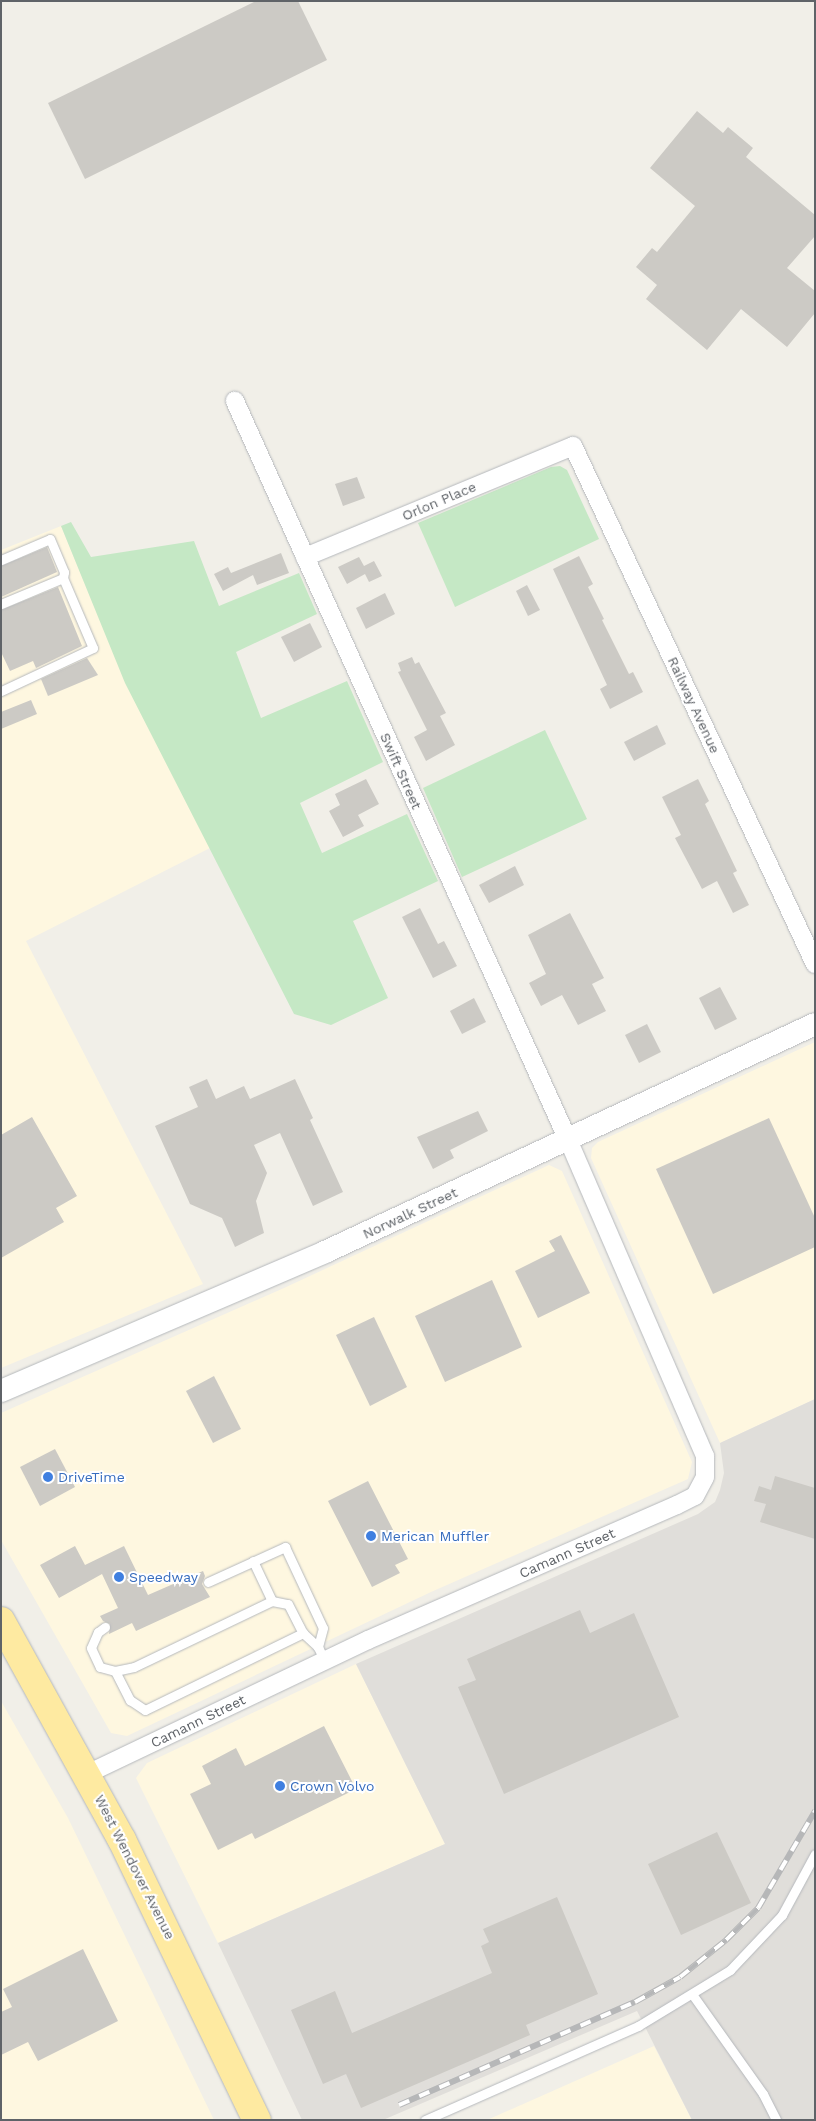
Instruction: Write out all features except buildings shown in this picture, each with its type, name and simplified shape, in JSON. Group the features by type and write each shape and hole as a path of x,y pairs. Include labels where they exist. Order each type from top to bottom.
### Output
{"highway":[{"name":"West Wendover Avenue","path":"1,1621 87,1774 152,1900 257,2120"}],"street":[{"name":"Swift Street","path":"235,401 568,1140"},
{"name":"Orlon Place","path":"305,557 573,446"},
{"name":"Railway Avenue","path":"573,446 815,964"},
{"name":"Norwalk Street","path":"1,1391 325,1252 815,1024"},
{"name":"Camann Street","path":"87,1774 322,1654 677,1505 701,1489 705,1477 705,1456 568,1140"}],"lane":[{"path":"1,560 50,539 64,572 63,578 93,648 1,691"},
{"path":"1,604 63,578"},
{"path":"208,1582 285,1547 323,1628 322,1654"},
{"path":"252,1561 272,1601"},
{"path":"105,1627 98,1632 90,1648 100,1667 115,1672 134,1667 272,1601 288,1604 303,1633 322,1654"},
{"path":"115,1672 130,1700 145,1710 303,1633"},
{"path":"425,2120 638,2026 730,1970 782,1915 815,1854"},
{"path":"692,1994 763,2094 776,2120"}],"shaded area":[{"path":"61,526 126,683 212,847 26,941 203,1284 1,1368 1,550"},
{"path":"815,1042 815,1399 720,1443 591,1158 592,1148 598,1142"},
{"path":"549,1165 562,1171 692,1462 688,1479 431,1592 127,1736 111,1733 1,1540 1,1413 284,1288"},
{"path":"815,1399 815,2120 692,2120 637,2011 383,2120 302,2120 218,1943 445,1844 356,1664 698,1514 715,1502 720,1490 724,1473 720,1443"},
{"path":"356,1664 445,1844 218,1943 136,1778 147,1763"},
{"path":"1,1701 68,1818 214,2120 1,2120"},
{"path":"654,2046 692,2120 487,2120"}],"green space":[{"path":"560,466 567,470 599,539 455,607 418,523 551,467"},
{"path":"71,522 91,557 194,541 219,606 299,573 317,614 236,652 261,718 347,681 383,762 300,803 322,853 407,814 438,881 353,921 388,998 331,1025 294,1014 125,683 61,526"},
{"path":"545,730 587,819 462,877 423,788"}],"railway":[{"path":"399,2105 635,2002 680,1977 726,1940 758,1908 815,1811"}],"place":[{"name":"DriveTime","path":"48,1477"},
{"name":"Merican Muffler","path":"371,1536"},
{"name":"Speedway","path":"119,1577"},
{"name":"Crown Volvo","path":"280,1786"}]}
